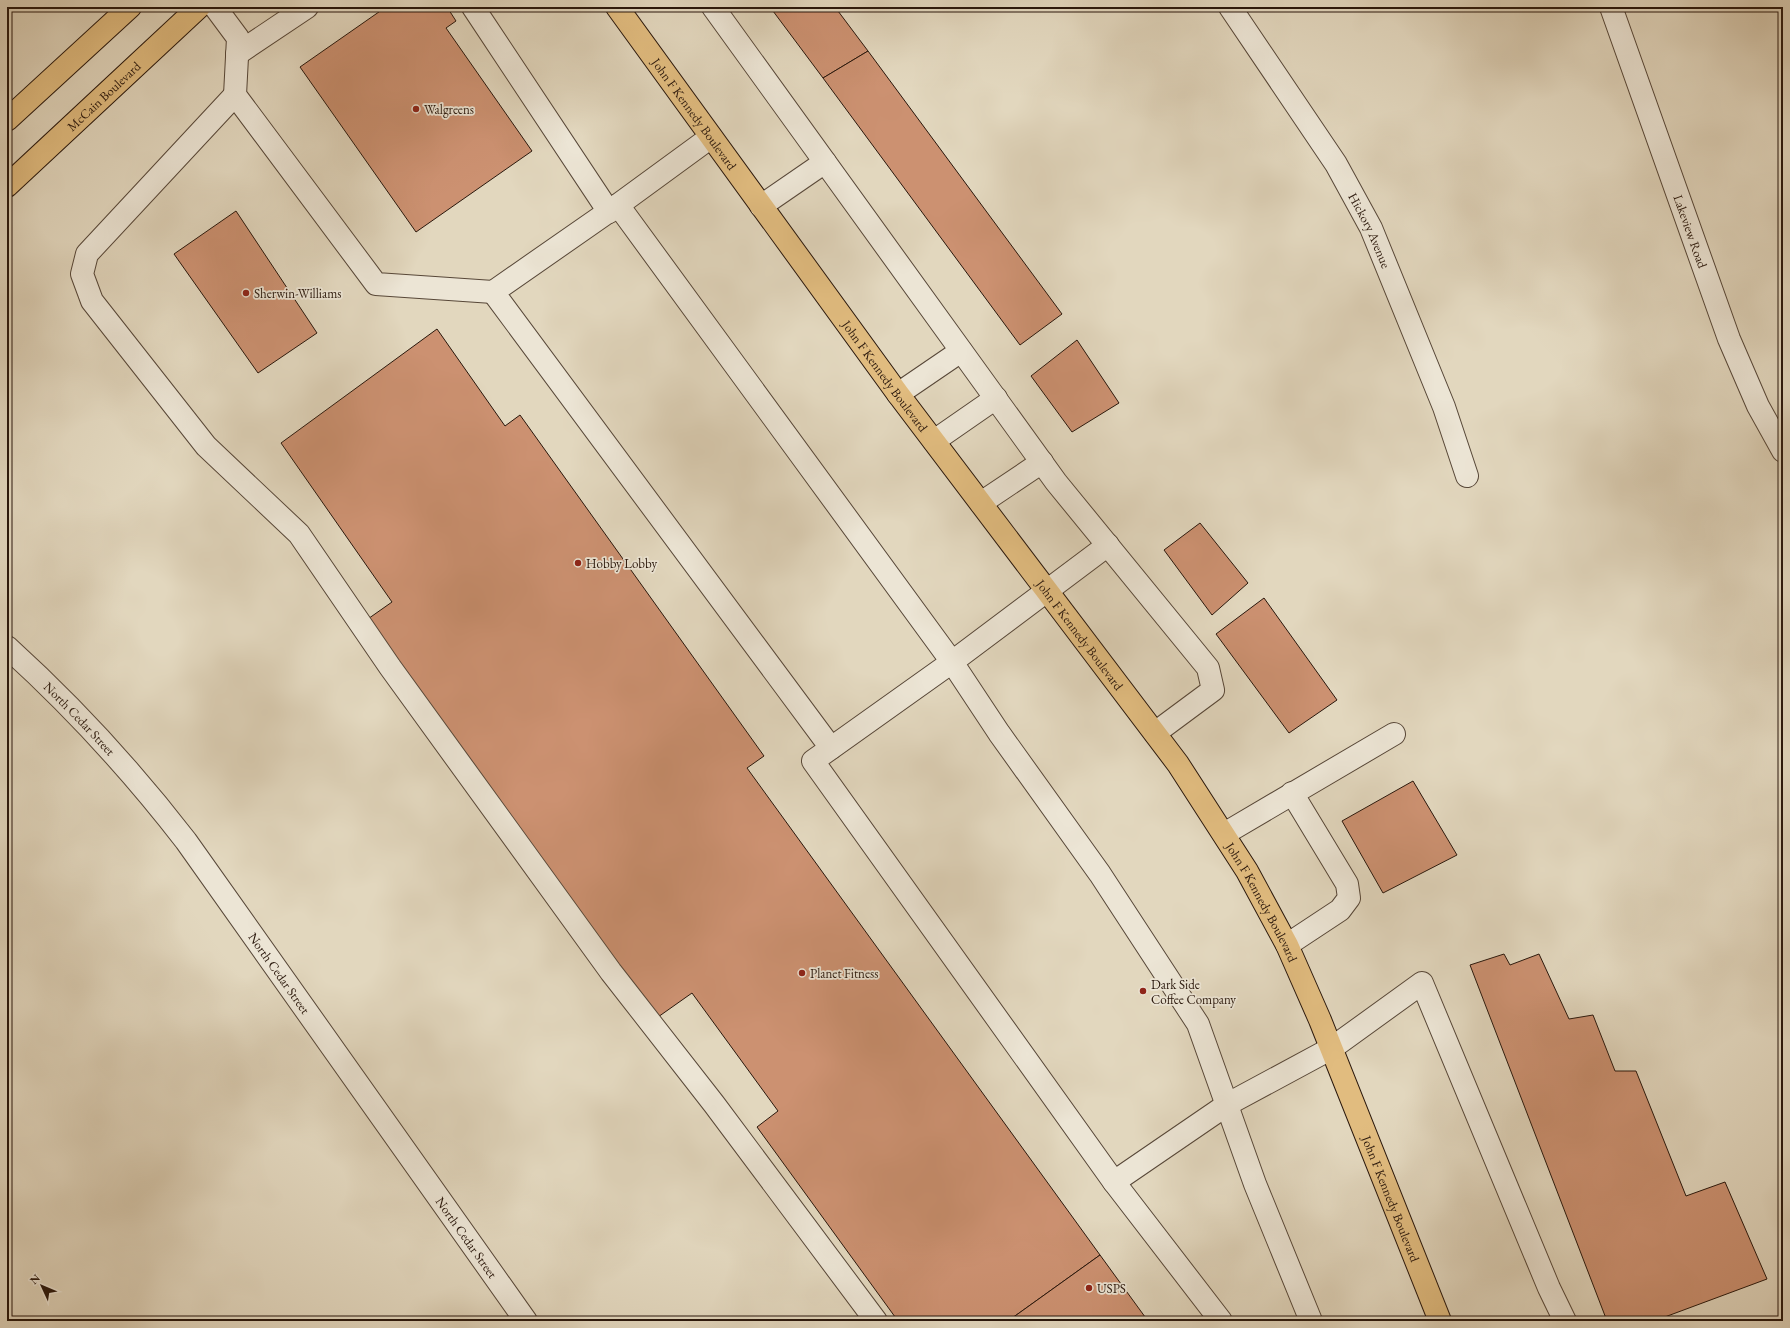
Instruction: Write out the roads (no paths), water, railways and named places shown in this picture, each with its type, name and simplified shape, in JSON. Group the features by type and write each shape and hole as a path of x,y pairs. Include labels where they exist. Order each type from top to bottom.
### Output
{"main road":[{"path":"7,120 130,7"},
{"name":"McCain Boulevard","path":"7,186 199,7"},
{"name":"John F Kennedy Boulevard","path":"622,9 711,137 898,394 1155,733 1224,834 1247,871 1287,945 1332,1048 1440,1321"}],"street":[{"path":"216,7 238,38 235,95 376,284 493,292 711,137"},
{"path":"237,54 307,7"},
{"path":"473,7 613,208 952,662 999,733 1100,874 1198,1024 1228,1104 1255,1184 1311,1321"},
{"path":"713,7 1042,462 1208,668 1213,690 1155,733"},
{"name":"Hickory Avenue","path":"1230,7 1336,164 1371,228 1444,407 1467,476"},
{"name":"Lakeview Road","path":"1611,7 1729,339 1758,406 1783,451"},
{"path":"235,95 87,254 82,274 92,301 206,446 299,534 400,679 611,972 714,1104 876,1321"},
{"path":"761,206 825,162"},
{"path":"493,292 831,748"},
{"path":"898,394 961,351"},
{"path":"934,441 996,398"},
{"path":"981,502 1042,462"},
{"path":"1108,545 952,662 813,760 1114,1182 1221,1321"},
{"name":"North Cedar Street","path":"7,647 41,678 94,732 153,799 186,841 526,1321"},
{"path":"1224,834 1394,734"},
{"path":"1287,945 1340,910 1349,898 1347,884 1292,793"},
{"path":"1114,1182 1228,1104 1332,1048 1422,983 1549,1288 1565,1321"}],"place":[{"name":"Walgreens","path":"416,109"},
{"name":"Sherwin-Williams","path":"246,293"},
{"name":"Hobby Lobby","path":"578,563"},
{"name":"Planet Fitness","path":"802,973"},
{"name":"Dark Side Coffee Company","path":"1143,991"},
{"name":"USPS","path":"1089,1288"}]}
